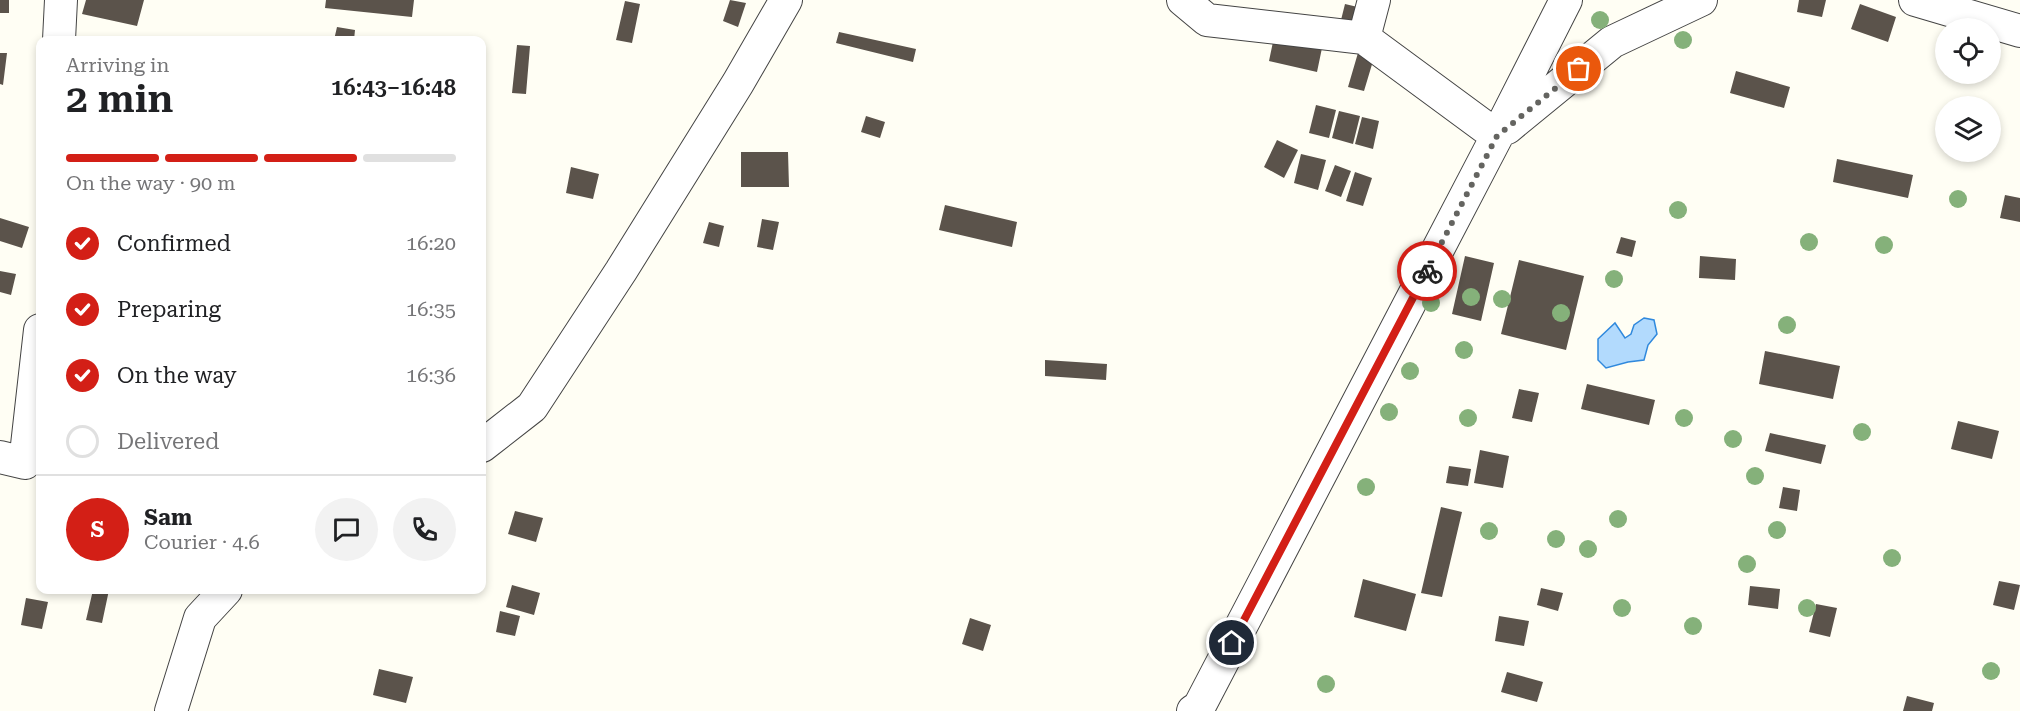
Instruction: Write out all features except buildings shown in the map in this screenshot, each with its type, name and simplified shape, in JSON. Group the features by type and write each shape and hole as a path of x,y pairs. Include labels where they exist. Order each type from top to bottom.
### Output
{"street":[{"path":"59,36 61,0"},
{"path":"486,443 532,407 621,271 726,103 786,0"},
{"path":"1183,0 1207,20 1364,38 1497,136"},
{"path":"1364,38 1374,0"},
{"path":"1196,710 1566,0"},
{"path":"1497,136 1611,42 1701,0"},
{"path":"1915,0 2013,29"},
{"path":"1986,0 2013,29"},
{"path":"22,462 36,359"},
{"path":"171,711 200,618 222,594"}],"water":[{"path":"1644,318 1654,320 1657,334 1648,345 1644,360 1606,368 1598,360 1598,339 1615,323 1625,338 1631,334 1634,325"}],"way so far":[{"path":"1427,271 1497,136 1579,69"}],"route":[{"path":"1232,643 1427,271"}]}
